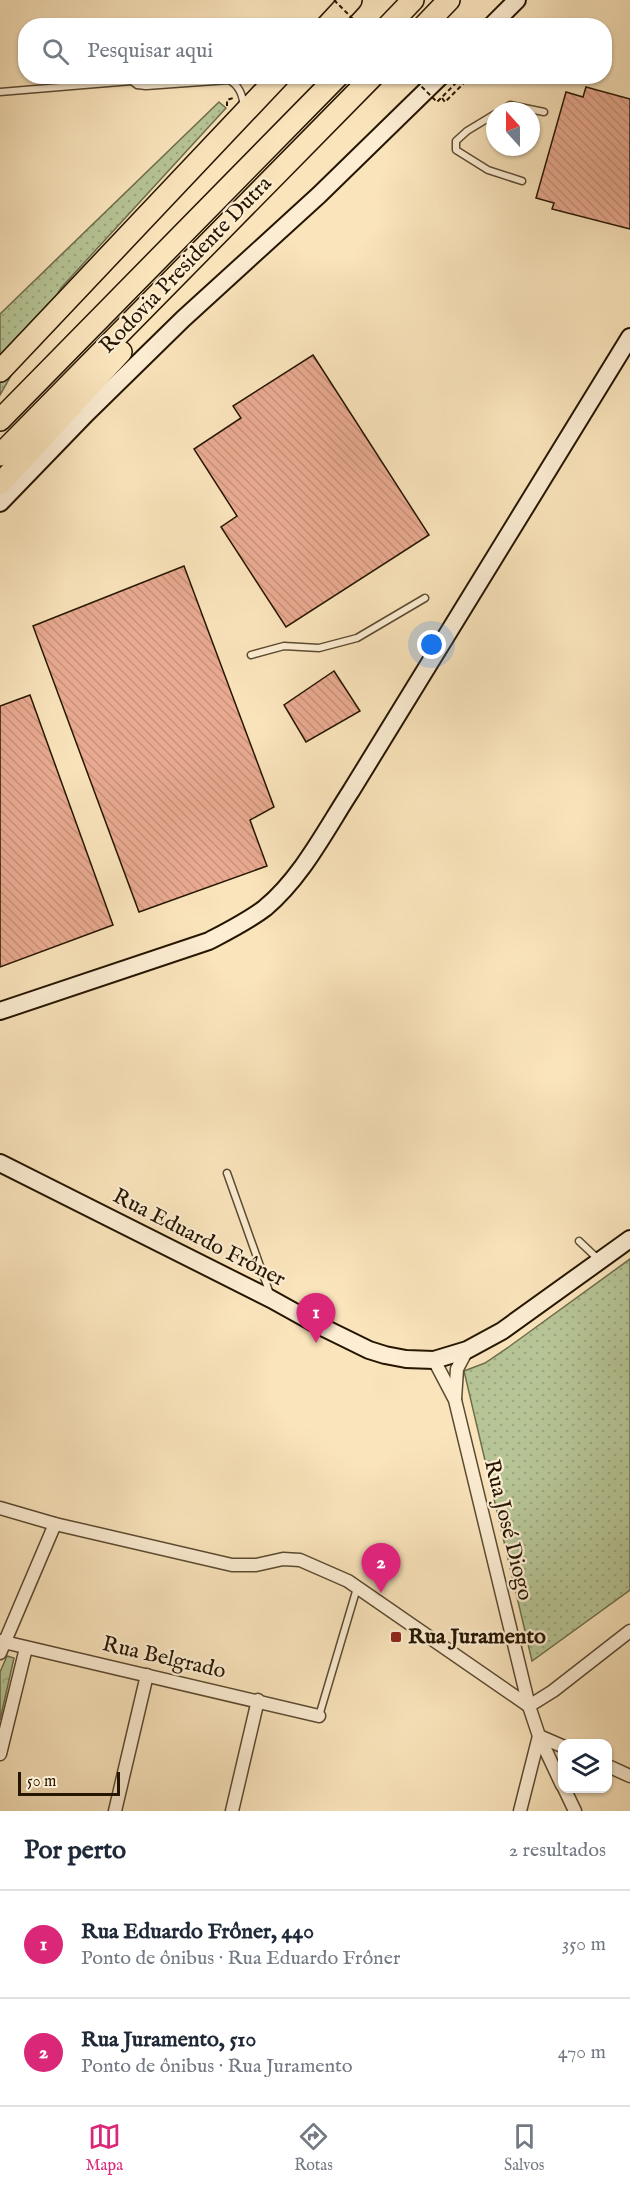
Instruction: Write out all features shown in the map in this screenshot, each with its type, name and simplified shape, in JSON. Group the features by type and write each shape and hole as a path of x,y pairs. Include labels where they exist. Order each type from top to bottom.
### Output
{"highway":[{"path":"334,18 351,0"},
{"path":"396,18 413,0"},
{"path":"432,18 449,0"},
{"path":"0,371 271,84"},
{"name":"Rodovia Presidente Dutra","path":"0,420 330,84"},
{"name":"Rodovia Presidente Dutra","path":"0,455 365,84"},
{"path":"0,484 178,289 195,258"}],"main road":[{"path":"499,18 517,0"},
{"path":"0,503 183,319 319,195 433,84"},
{"path":"0,1011 208,941 227,932 266,907 306,862 630,337"},
{"name":"Rua Eduardo Frôner","path":"0,1163 369,1350 396,1357 434,1360 467,1350 502,1331 630,1239"}],"street":[{"name":"Rua José Diogo","path":"455,1400 458,1369 467,1350"},
{"name":"Rua José Diogo","path":"434,1360 455,1400 539,1736"},
{"path":"0,1508 55,1524 232,1565 256,1565 283,1559 300,1560 348,1581 530,1706 553,1691 630,1631"},
{"path":"2,1646 55,1524"},
{"name":"Rua Belgrado","path":"2,1646 26,1648 319,1716"},
{"path":"0,1754 26,1648"},
{"path":"115,1811 147,1675"},
{"path":"232,1811 258,1701"},
{"path":"539,1736 558,1744"},
{"path":"539,1736 558,1776"},
{"path":"520,1811 539,1736"},
{"path":"612,1768 630,1776"},
{"path":"566,1793 575,1811"}],"lane":[{"path":"0,93 99,84"},
{"path":"136,84 146,86 174,84"},
{"path":"234,84 242,95 242,115"},
{"path":"540,111 544,112"},
{"path":"486,119 456,141 456,150 488,170 522,181"},
{"path":"251,655 284,646 319,648 357,638 425,598"},
{"path":"227,1173 272,1299"},
{"path":"579,1241 600,1261"},
{"path":"319,1716 357,1587"}],"path":[{"path":"334,0 352,18"},
{"path":"419,84 437,102 455,84"},
{"path":"437,84 446,102 463,84"}],"green space":[{"path":"219,102 226,108 61,288 0,395 0,314"},
{"path":"630,1259 630,1590 532,1661 464,1371 485,1363"},
{"path":"7,1656 14,1658 0,1720 0,1672"}],"building":[{"path":"586,87 630,99 630,229 552,209 554,203 536,198 566,92 583,97"},
{"path":"313,355 429,535 286,627 221,527 237,516 194,449 241,418 233,406"},
{"path":"184,566 274,807 250,820 267,866 139,912 33,626"},
{"path":"334,671 360,711 306,742 284,705"},
{"path":"30,695 113,925 0,967 0,706"}],"place":[{"name":"Rua Eduardo Frôner, 440","path":"316,1343"},
{"name":"Rua Juramento, 510","path":"381,1593"},
{"name":"Rua Juramento","path":"396,1637"}]}
